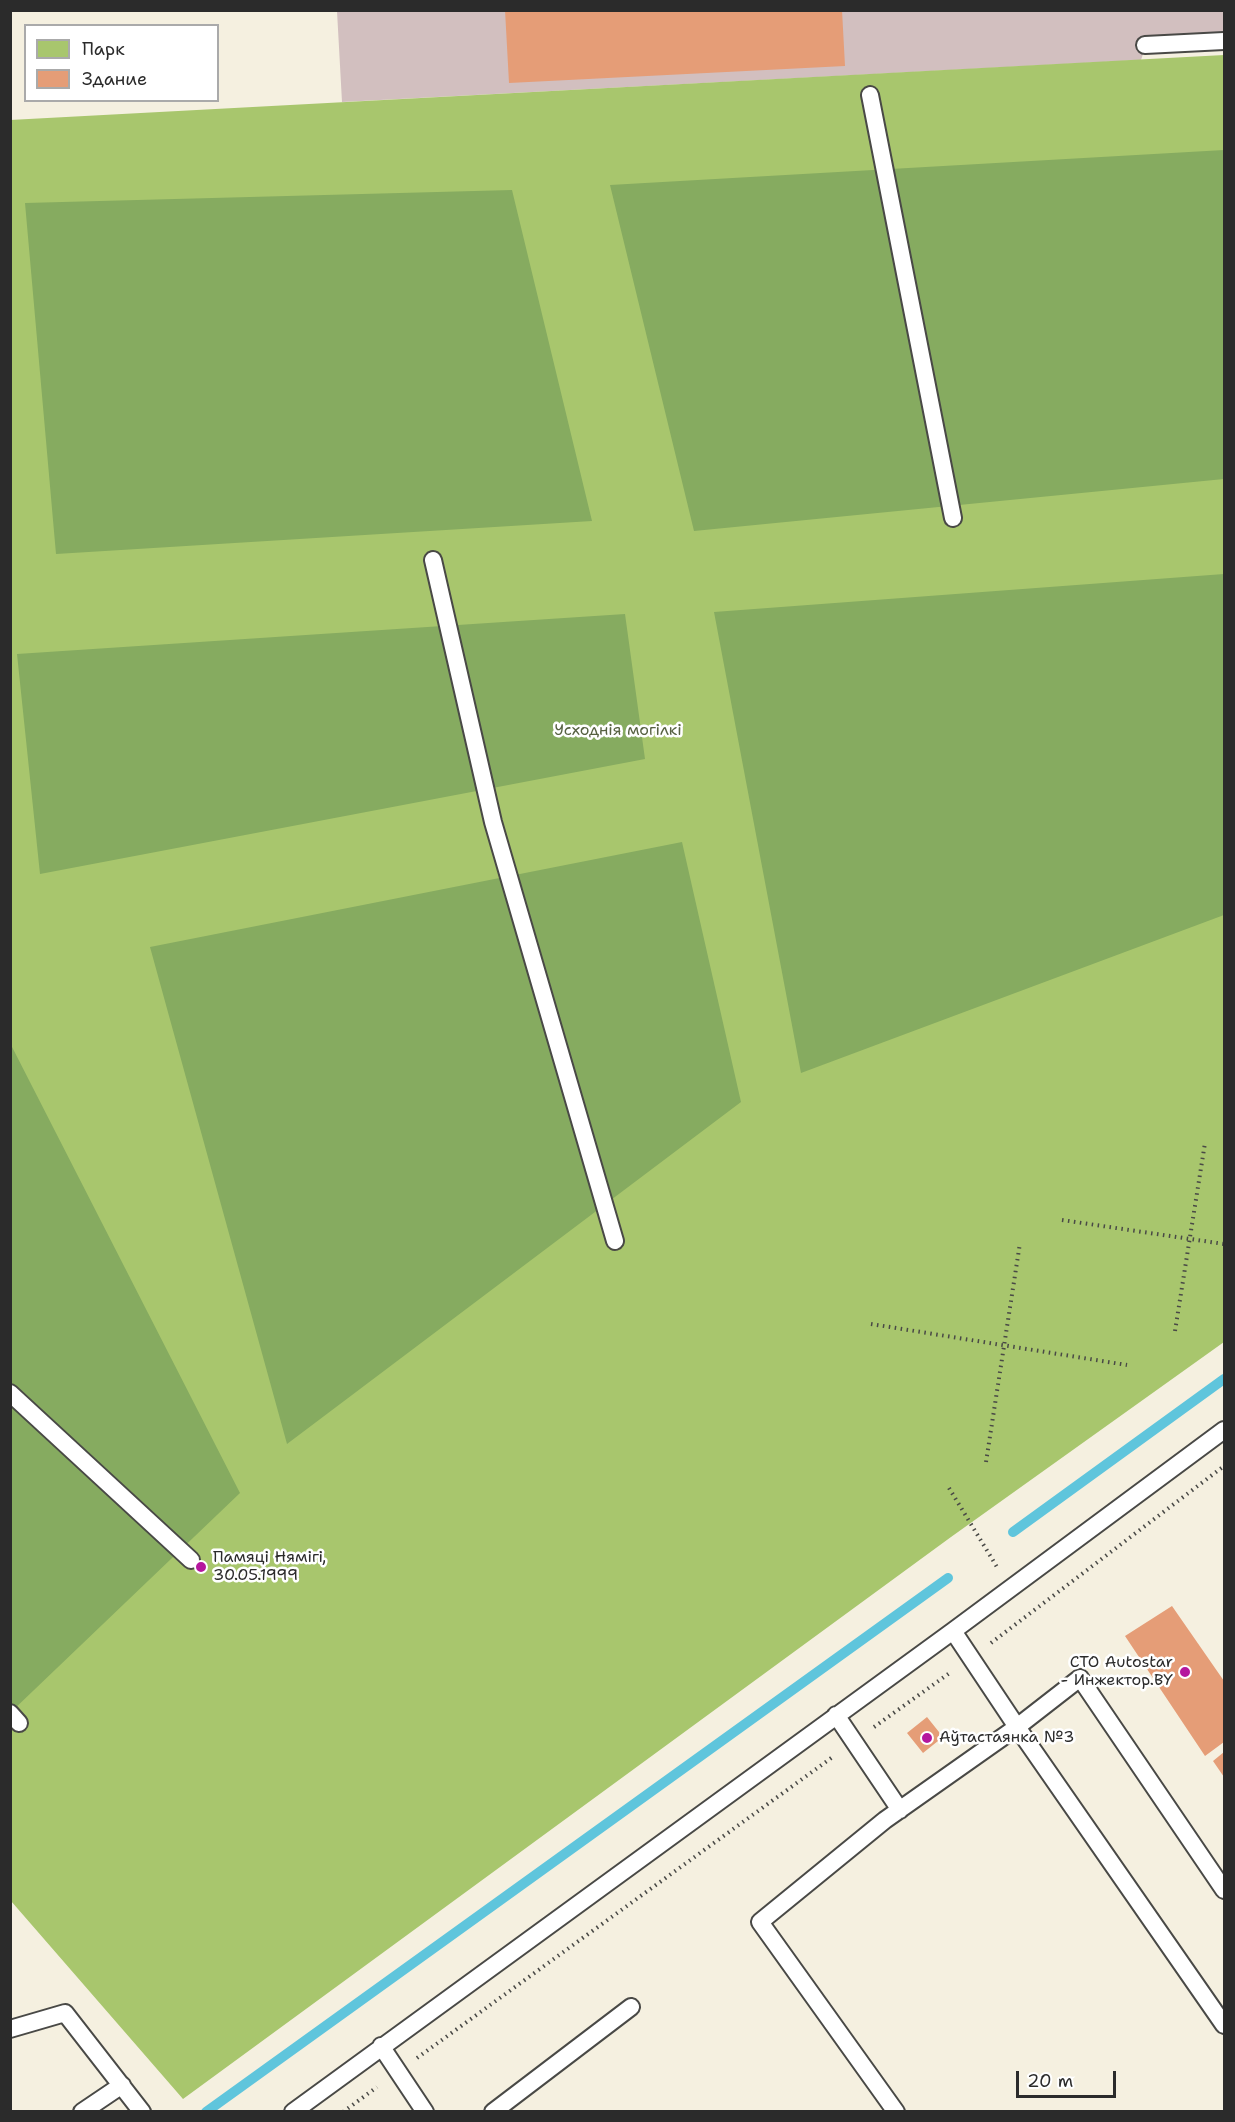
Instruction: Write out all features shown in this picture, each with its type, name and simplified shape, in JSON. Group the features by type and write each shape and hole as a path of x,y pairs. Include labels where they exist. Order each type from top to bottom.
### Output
{"lane":[{"path":"1145,45 1224,41"},
{"path":"870,95 953,518"},
{"path":"433,560 493,822 615,1241"},
{"path":"10,1394 191,1560"},
{"path":"292,2112 953,1631 1224,1430"},
{"path":"953,1631 1017,1728 1224,2025"},
{"path":"896,2112 760,1922 900,1810 1017,1728 1080,1678 1224,1890"},
{"path":"836,1715 900,1810"},
{"path":"493,2112 631,2007"},
{"path":"10,2029 65,2013 142,2112"},
{"path":"381,2046 425,2112"},
{"path":"82,2112 122,2085"}],"path":[{"path":"1175,1332 1205,1143"},
{"path":"1062,1220 1224,1244"},
{"path":"986,1462 1020,1243"},
{"path":"871,1324 1127,1365"},
{"path":"343,2112 971,1658 1224,1466"},
{"path":"949,1488 1010,1588"}],"shaded area":[{"path":"1224,10 1224,40 1146,45 1141,60 342,102 337,11"}],"green space":[{"name":"Усходнія могілкі","path":"1224,55 1224,1342 951,1537 183,2099 11,1901 10,120"},
{"path":"1224,150 1224,479 694,531 610,185"},
{"path":"512,190 592,521 56,554 25,203"},
{"path":"1224,574 1224,915 801,1073 714,612"},
{"path":"625,614 645,759 40,874 17,654"},
{"path":"682,842 741,1102 287,1444 150,947"},
{"path":"10,1043 240,1493 11,1712 10,1712"}],"building":[{"path":"505,10 842,10 845,66 509,83"},
{"path":"1172,1606 1224,1681 1224,1742 1205,1756 1125,1636"},
{"path":"927,1717 943,1737 923,1753 907,1733"},
{"path":"1224,1752 1224,1777 1213,1761"}],"waterway":[{"path":"1013,1532 1224,1379"},
{"path":"206,2112 948,1578"}],"place":[{"name":"Памяці Нямігі, 30.05.1999","path":"201,1567"},
{"name":"СТО Autostar - Инжектор.BY","path":"1185,1672"},
{"name":"Аўтастаянка №3","path":"927,1738"}]}
